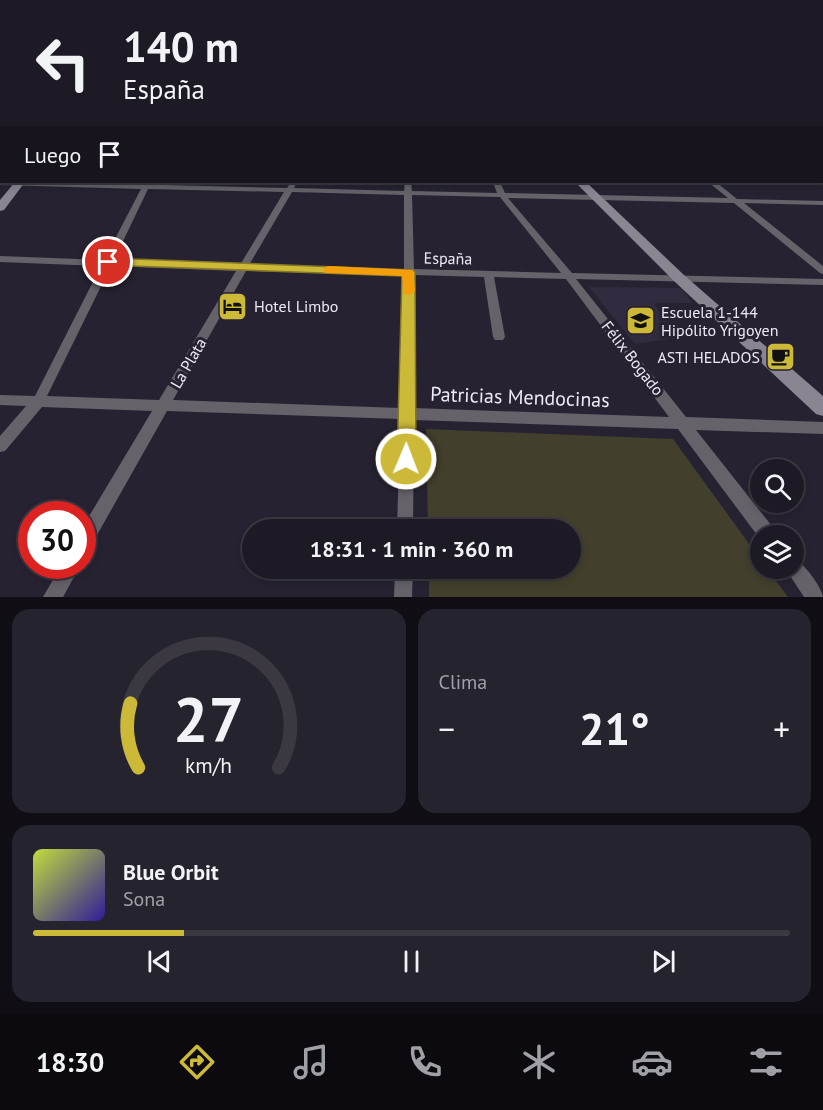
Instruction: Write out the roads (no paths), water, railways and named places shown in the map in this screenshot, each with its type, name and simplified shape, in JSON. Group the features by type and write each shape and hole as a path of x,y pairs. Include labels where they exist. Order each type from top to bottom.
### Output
{"street":[{"path":"0,208 19,183"},
{"path":"94,183 146,186 408,187 502,195 823,203"},
{"name":"Félix Bogado","path":"497,183 502,195 568,275 761,525"},
{"path":"581,183 678,278 823,408"},
{"path":"713,183 823,271"},
{"path":"0,446 38,402 146,186"},
{"name":"La Plata","path":"96,521 292,186"},
{"path":"405,519 408,187"},
{"name":"España","path":"0,259 242,268 823,282"},
{"path":"489,274 499,337"},
{"name":"Patricias Mendocinas","path":"0,400 823,428"},
{"path":"52,597 63,579"},
{"path":"403,597 404,579"},
{"path":"802,579 815,597"}],"place":[{"name":"Hotel Limbo","path":"233,306"},
{"name":"Escuela 1-144 Hipólito Yrigoyen","path":"640,321"},
{"name":"ASTI HELADOS","path":"781,357"}]}
